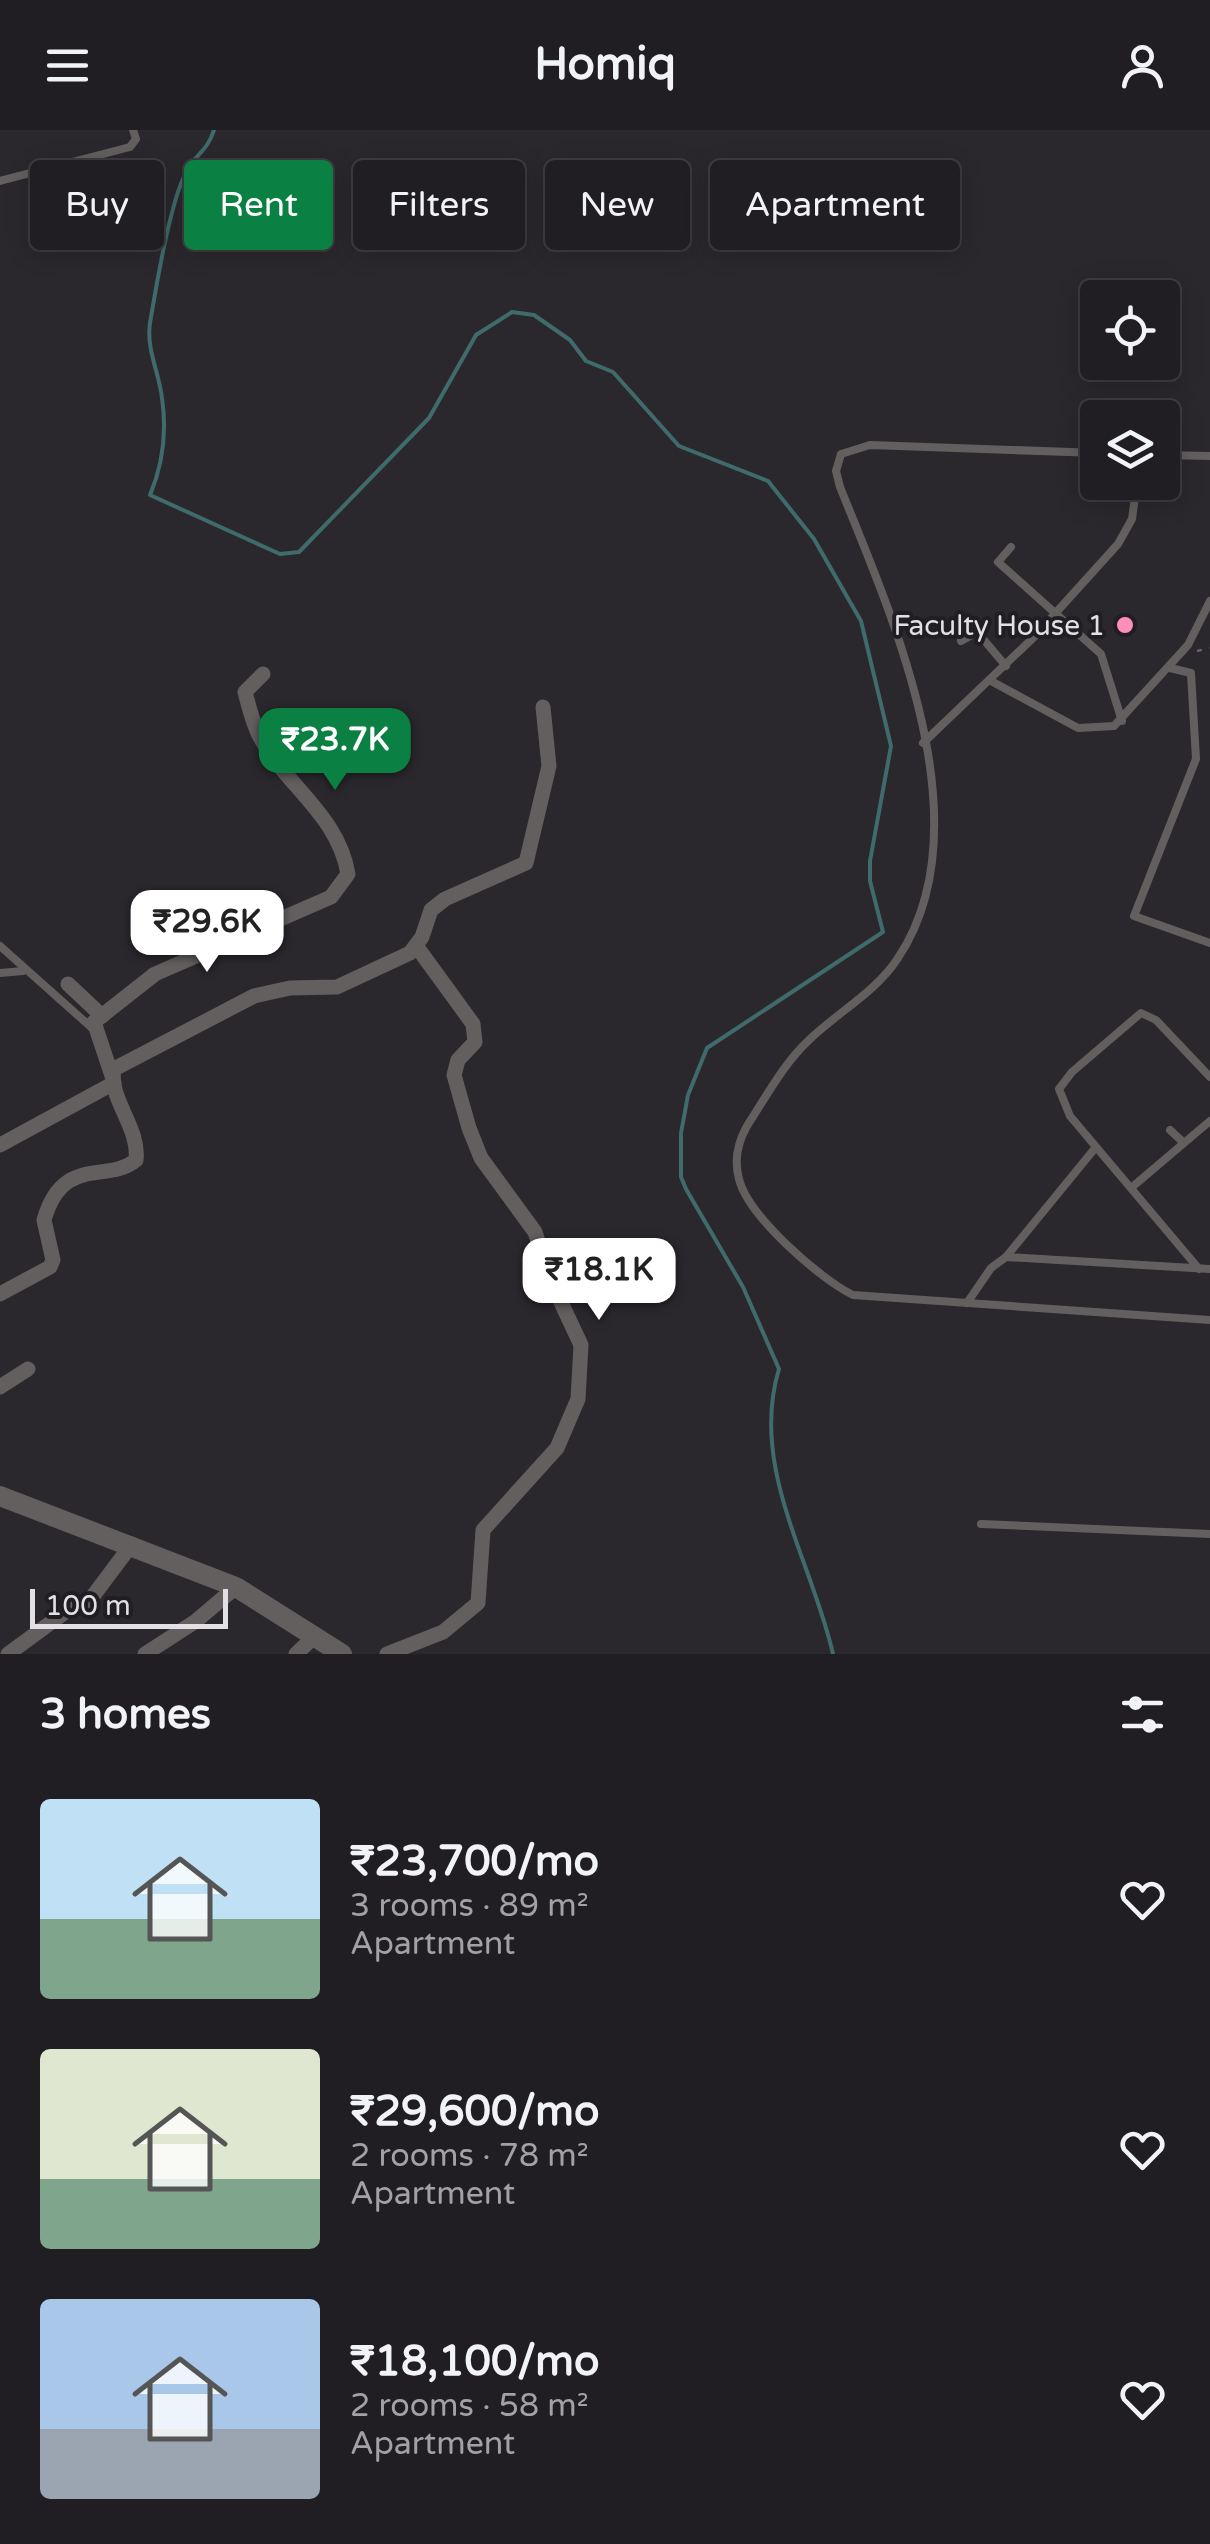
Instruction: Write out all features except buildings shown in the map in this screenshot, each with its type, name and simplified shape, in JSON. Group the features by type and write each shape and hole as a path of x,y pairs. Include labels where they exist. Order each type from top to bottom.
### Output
{"street":[{"path":"97,1022 155,974 331,897 348,874 344,848 314,801 260,738 245,692 263,674"},
{"path":"0,1145 113,1080 118,1065 254,996 290,988 338,988 418,947 426,920 445,899 526,864 550,766 543,707"},
{"path":"220,906 241,921 264,926"},
{"path":"387,1654 443,1632 478,1603 483,1530 557,1448 580,1386 578,1333 552,1284 535,1232 482,1158 469,1128 454,1076 458,1060 476,1034 418,947"},
{"path":"0,1294 50,1268 53,1260 44,1220 74,1178 84,1171 120,1168 136,1160 132,1126 113,1080 97,1022 68,984"},
{"path":"0,1387 28,1369"},
{"path":"0,1496 236,1586 342,1654"},
{"path":"8,1654 68,1610 90,1600 132,1544"},
{"path":"145,1654 196,1622 236,1586"},
{"path":"296,1654 314,1637"}],"lane":[{"path":"0,181 130,146 136,139 134,130"},
{"path":"1080,452 870,446 841,454 836,470 840,487 904,648 934,809 935,855 922,914 881,979 806,1042 792,1060 740,1139 737,1175 752,1205 778,1234 841,1289 870,1297 1210,1320"},
{"path":"1180,455 1210,456"},
{"path":"923,743 1054,616 1128,529 1134,500"},
{"path":"1011,547 998,562 1101,654 1122,722"},
{"path":"991,681 1078,728 1104,730 1122,722 1170,668 1188,645 1210,601"},
{"path":"961,641 976,632 1006,666"},
{"path":"1170,668 1190,673 1196,759 1134,916 1210,943"},
{"path":"0,946 22,971 97,1022"},
{"path":"0,973 22,971"},
{"path":"1200,1268 1070,1116 1060,1089 1072,1072 1133,1018 1149,1014 1210,1078"},
{"path":"1131,1188 1210,1121"},
{"path":"1170,1130 1184,1142"},
{"path":"967,1304 991,1268 1006,1258 1096,1147"},
{"path":"1006,1258 1210,1269"},
{"path":"981,1524 1210,1534"}],"waterway":[{"path":"214,130 182,180 156,288 149,333 162,398 164,435 150,495 280,554 299,552 429,418 476,335 512,312 534,315 570,340 586,361 613,372 679,446 768,481 814,539 861,621 891,746 870,861 870,881 883,932 707,1048 688,1095 681,1133 681,1177 743,1287 779,1369 772,1406 777,1478 833,1654"}],"place":[{"name":"Faculty House 1","path":"1125,625"}]}
